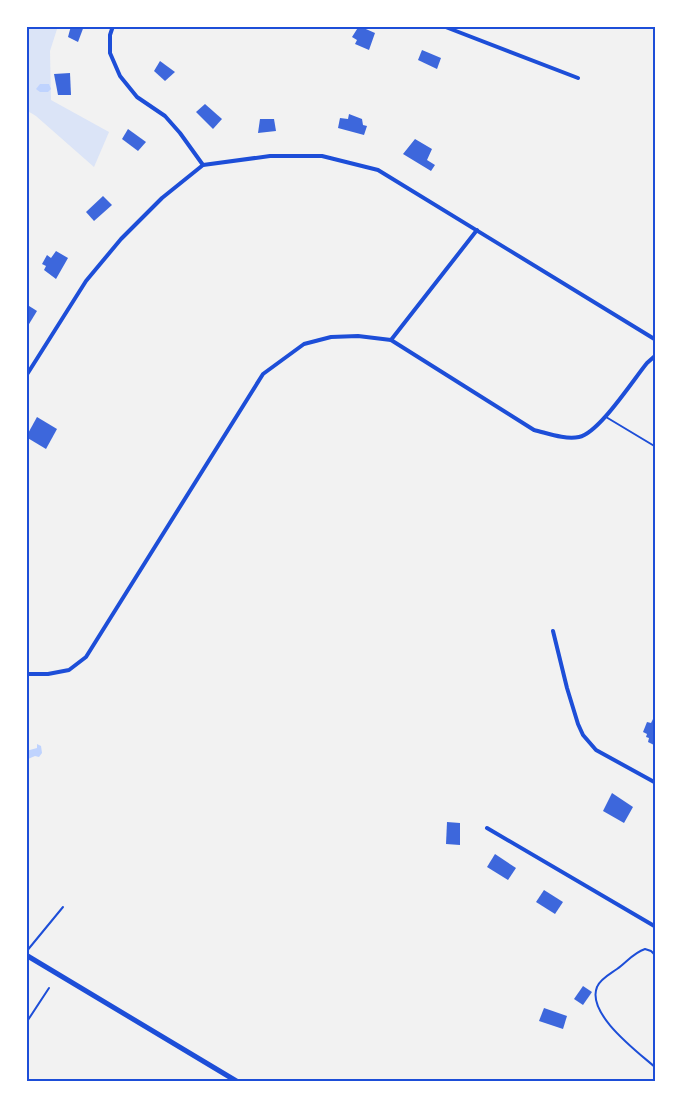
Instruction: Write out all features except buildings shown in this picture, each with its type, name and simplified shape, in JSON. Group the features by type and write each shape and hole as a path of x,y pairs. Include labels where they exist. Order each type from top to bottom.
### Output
{"street":[{"path":"114,26 110,35 110,53 120,76 137,97 166,116 203,164"},
{"path":"443,26 578,78"},
{"path":"26,376 86,281 121,238 162,198 203,164 270,156 322,156 378,170 656,340"},
{"path":"390,340 477,230"},
{"path":"26,674 48,674 69,670 86,657 263,374 304,344 331,337 358,336 390,340 534,430 555,436 579,437 593,430 646,363 656,355"},
{"path":"553,631 567,688 583,735 596,750 656,783"},
{"path":"487,828 656,927"},
{"path":"26,953 238,1082"}],"lane":[{"path":"605,416 656,447"},
{"path":"26,953 63,907"},
{"path":"655,956 645,949 633,954 626,962 600,982 595,994 596,1002 617,1035 656,1068"},
{"path":"26,1024 49,988"}],"shaded area":[{"path":"26,26 58,26 50,51 51,100 109,132 94,167 36,116 26,110"}],"water":[{"path":"40,84 49,84 51,89 48,92 40,92 36,89"},
{"path":"37,744 41,746 42,753 39,757 35,756 28,759 26,751 37,748"}]}
